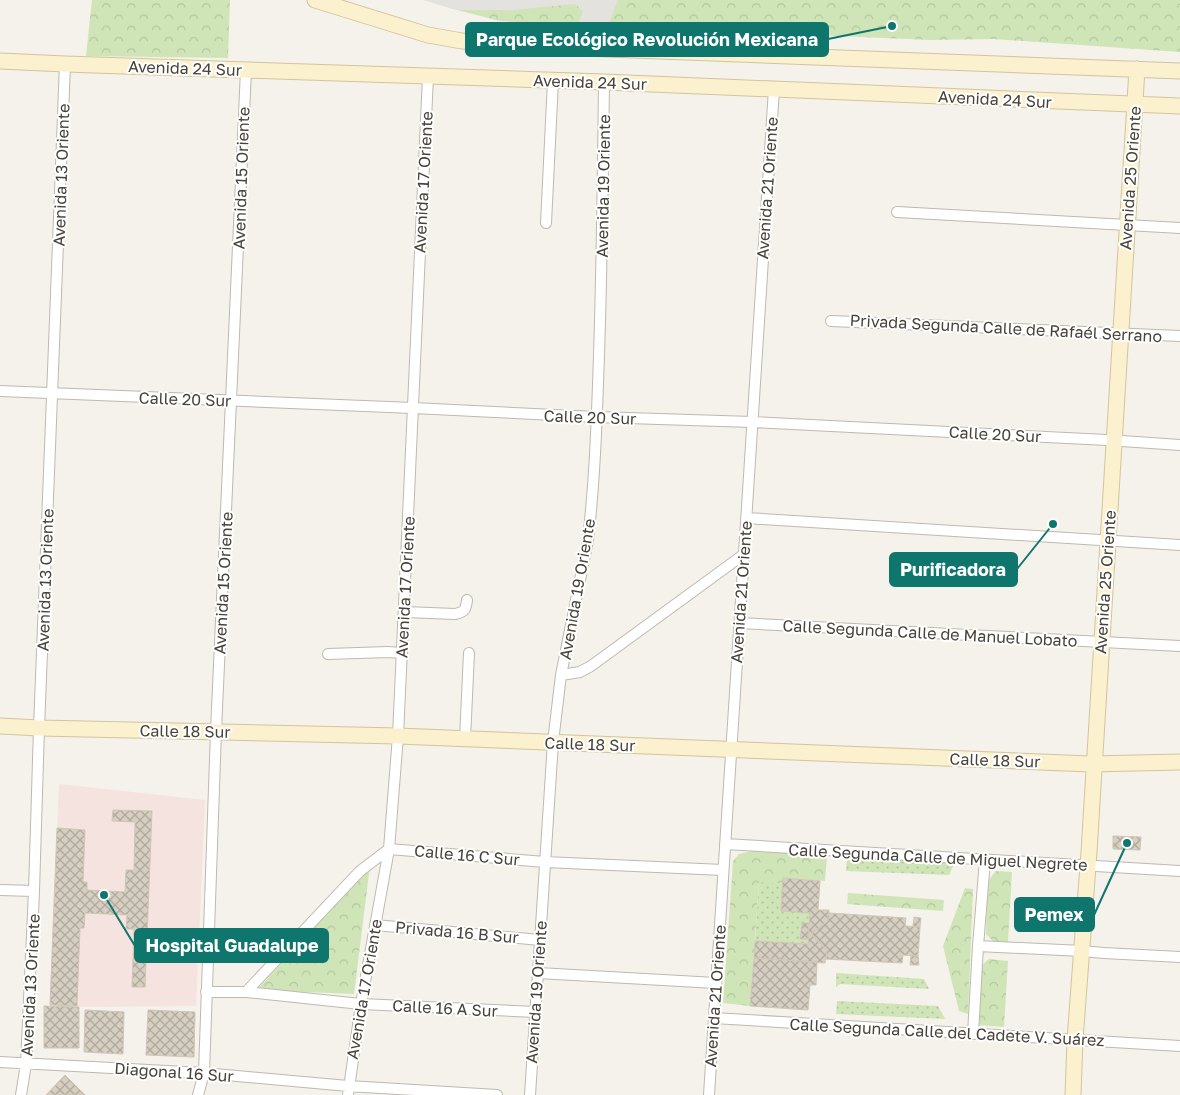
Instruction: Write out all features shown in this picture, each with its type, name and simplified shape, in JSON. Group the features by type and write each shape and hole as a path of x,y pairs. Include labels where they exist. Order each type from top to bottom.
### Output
{"main road":[{"name":"Avenida 24 Sur","path":"315,0 428,36 462,41 529,46 1180,71"},
{"name":"Avenida 24 Sur","path":"0,61 604,82 1180,106"},
{"name":"Avenida 25 Oriente","path":"1073,1095 1136,69"},
{"name":"Calle 18 Sur","path":"0,726 398,736 1094,764 1180,762"}],"street":[{"name":"Avenida 13 Oriente","path":"21,1095 26,1064 34,891 65,64"},
{"name":"Avenida 15 Oriente","path":"198,1095 204,1073 216,732 246,70"},
{"name":"Avenida 17 Oriente","path":"348,1090 388,849 398,736 428,76"},
{"path":"546,223 553,81"},
{"name":"Avenida 19 Oriente","path":"530,1095 553,742 561,675 588,540 597,418 602,282 604,82"},
{"name":"Avenida 21 Oriente","path":"709,1095 774,89"},
{"path":"897,212 1180,228"},
{"name":"Privada Segunda Calle de Rafaél Serrano","path":"832,321 1180,336"},
{"name":"Calle 20 Sur","path":"0,391 413,408 597,418 752,422 1180,445"},
{"path":"746,518 1180,545"},
{"path":"561,675 580,672 591,666 743,555"},
{"path":"404,612 463,613 467,600"},
{"name":"Calle Segunda Calle de Manuel Lobato","path":"739,624 1180,646"},
{"path":"328,654 402,653"},
{"path":"465,739 469,653"},
{"name":"Calle Segunda Calle de Miguel Negrete","path":"725,844 1180,871"},
{"path":"246,992 360,871 388,849"},
{"name":"Calle 16 C Sur","path":"388,849 545,862 724,870"},
{"path":"973,1034 985,860"},
{"path":"0,890 34,891"},
{"name":"Privada 16 B Sur","path":"375,925 540,940"},
{"path":"978,946 1180,957"},
{"path":"538,973 716,983"},
{"name":"Calle 16 A Sur","path":"206,992 246,992 361,1004 535,1012"},
{"name":"Calle Segunda Calle del Cadete V. Suárez","path":"714,1018 1180,1046"},
{"name":"Diagonal 16 Sur","path":"0,1062 204,1073 348,1090 497,1095"}],"shaded area":[{"path":"424,0 618,0 608,26 578,25 583,11 575,4 513,10 457,10"},
{"path":"59,784 205,800 196,1006 79,1007 50,1005"}],"green space":[{"path":"92,0 230,0 228,58 86,56"},
{"path":"424,0 1180,0 1180,52 993,39 930,40 500,21"},
{"path":"757,850 827,856 825,881 784,878 783,884 759,883 750,1006 723,1003 733,861 739,854"},
{"path":"847,856 955,862 949,875 846,871"},
{"path":"370,866 354,994 257,990"},
{"path":"996,871 1012,872 1008,942 993,941 986,934 987,882"},
{"path":"759,882 783,884 781,911 810,913 809,923 802,923 800,938 808,939 808,944 755,941"},
{"path":"965,888 973,889 968,1014 959,1011 943,946"},
{"path":"848,893 944,900 943,911 847,904"},
{"path":"989,959 1008,961 1004,1027 978,1025 981,966"},
{"path":"836,973 924,979 929,989 840,984 836,987"},
{"path":"837,1001 938,1006 945,1019 836,1014"}],"building":[{"path":"113,810 152,811 145,987 132,987 134,929 126,929 127,915 85,913 84,928 80,928 77,1006 50,1005 57,828 85,830 83,882 87,882 87,890 125,892 126,870 134,870 135,822 112,821"},
{"path":"1113,836 1141,837 1140,850 1113,849"},
{"path":"783,878 820,881 818,910 829,910 828,921 813,932 812,935 827,950 825,963 754,958 755,941 808,944 810,913 781,911"},
{"path":"829,913 906,918 905,926 920,927 918,956 903,955 902,963 826,959 827,950 812,935 813,932 828,921"},
{"path":"914,917 921,918 920,927 913,926"},
{"path":"802,923 809,923 808,939 800,939"},
{"path":"911,955 918,956 919,965 910,965"},
{"path":"754,958 817,962 816,985 810,985 808,1010 750,1006"},
{"path":"44,1006 79,1007 79,1048 44,1048"},
{"path":"85,1010 124,1012 123,1054 84,1052"},
{"path":"148,1010 195,1012 194,1057 146,1055"},
{"path":"65,1075 85,1095 46,1095"}],"place":[{"name":"Parque Ecológico Revolución Mexicana","path":"892,26"},
{"name":"Purificadora","path":"1053,524"},
{"name":"Pemex","path":"1127,843"},
{"name":"Hospital Guadalupe","path":"104,895"}]}
